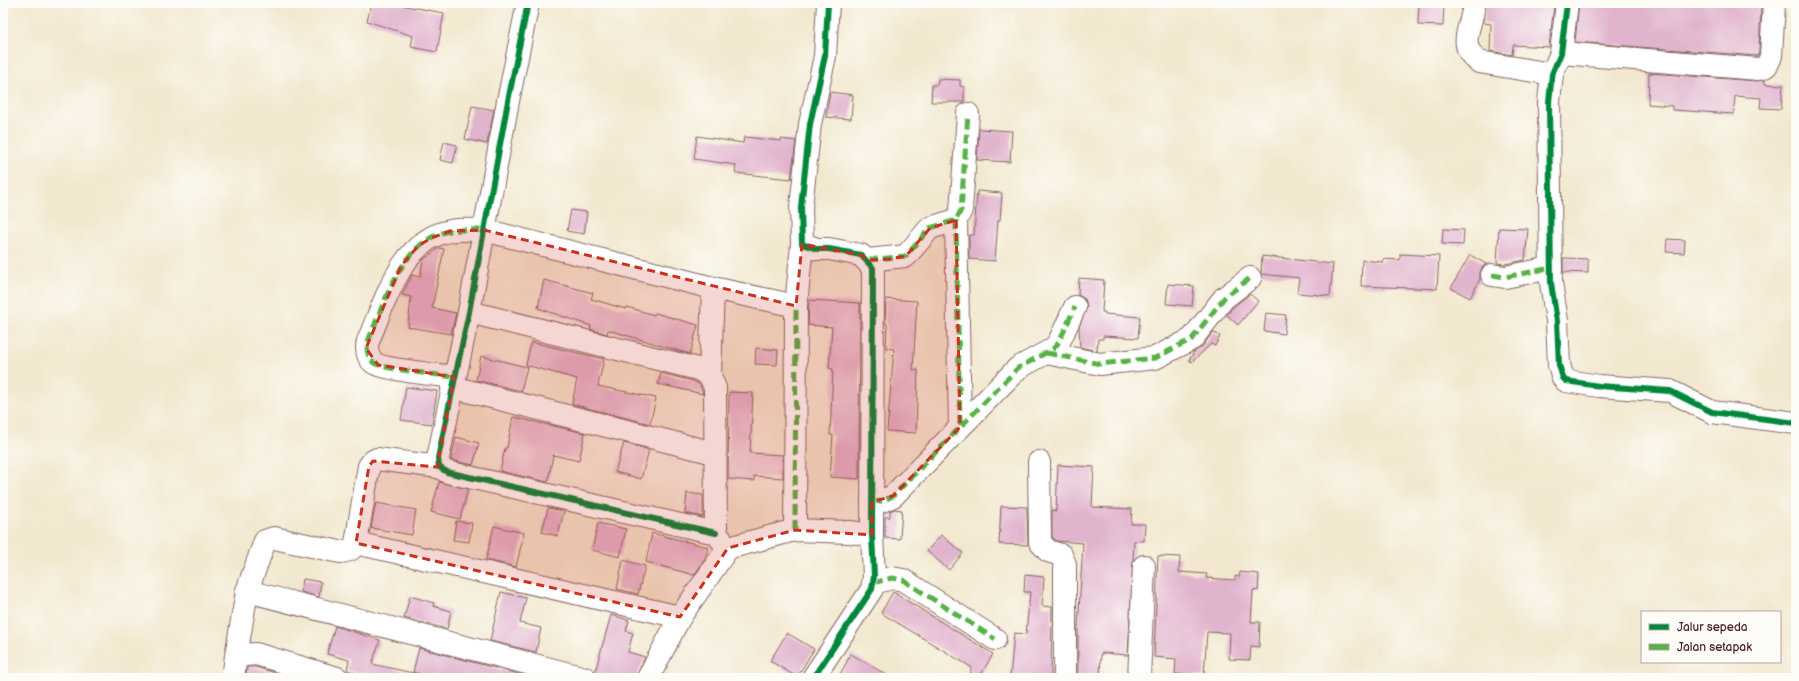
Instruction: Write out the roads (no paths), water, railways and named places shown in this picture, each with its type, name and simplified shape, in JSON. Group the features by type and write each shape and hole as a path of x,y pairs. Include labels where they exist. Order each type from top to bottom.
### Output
{"street":[{"path":"439,467 438,458 469,312 528,3"},
{"path":"795,530 796,306 802,244 800,207 810,124 825,56 828,3"},
{"path":"1474,3 1466,36 1468,47 1473,57 1479,62 1552,74"},
{"path":"1567,3 1561,53 1552,74 1548,102 1552,284 1559,366 1563,378 1566,381 1599,386 1670,391 1712,412 1796,423"},
{"path":"1561,53 1758,69 1764,68 1768,64 1771,56 1774,3"},
{"path":"960,427 956,220 961,210 968,114"},
{"path":"868,260 906,256 930,228 956,220"},
{"path":"714,453 453,382 378,365 368,356 366,348 401,266 418,246 431,238 450,231 484,230 714,288 796,306"},
{"path":"802,244 816,248 861,255 868,260 873,268 872,543 874,579 872,589 813,678"},
{"path":"1492,275 1552,284"},
{"path":"1047,353 1100,364 1155,358 1192,339 1224,298 1250,278"},
{"path":"648,678 722,541 714,453 715,388 710,376 714,288"},
{"path":"872,502 882,501 893,496 1018,368 1047,353 1059,342 1076,307"},
{"path":"469,312 698,369 710,376"},
{"path":"233,678 247,591 265,542 274,538 340,552 353,549 356,544 369,466 373,461 378,459 439,467 447,472 722,541 795,530 850,532 872,543"},
{"path":"1039,462 1040,542 1048,551 1061,555 1065,564 1065,678"},
{"path":"356,544 680,617"},
{"path":"1139,678 1144,566"},
{"path":"874,579 892,578 902,580 995,639"},
{"path":"247,591 585,678"},
{"path":"236,656 256,654 337,678"}]}
